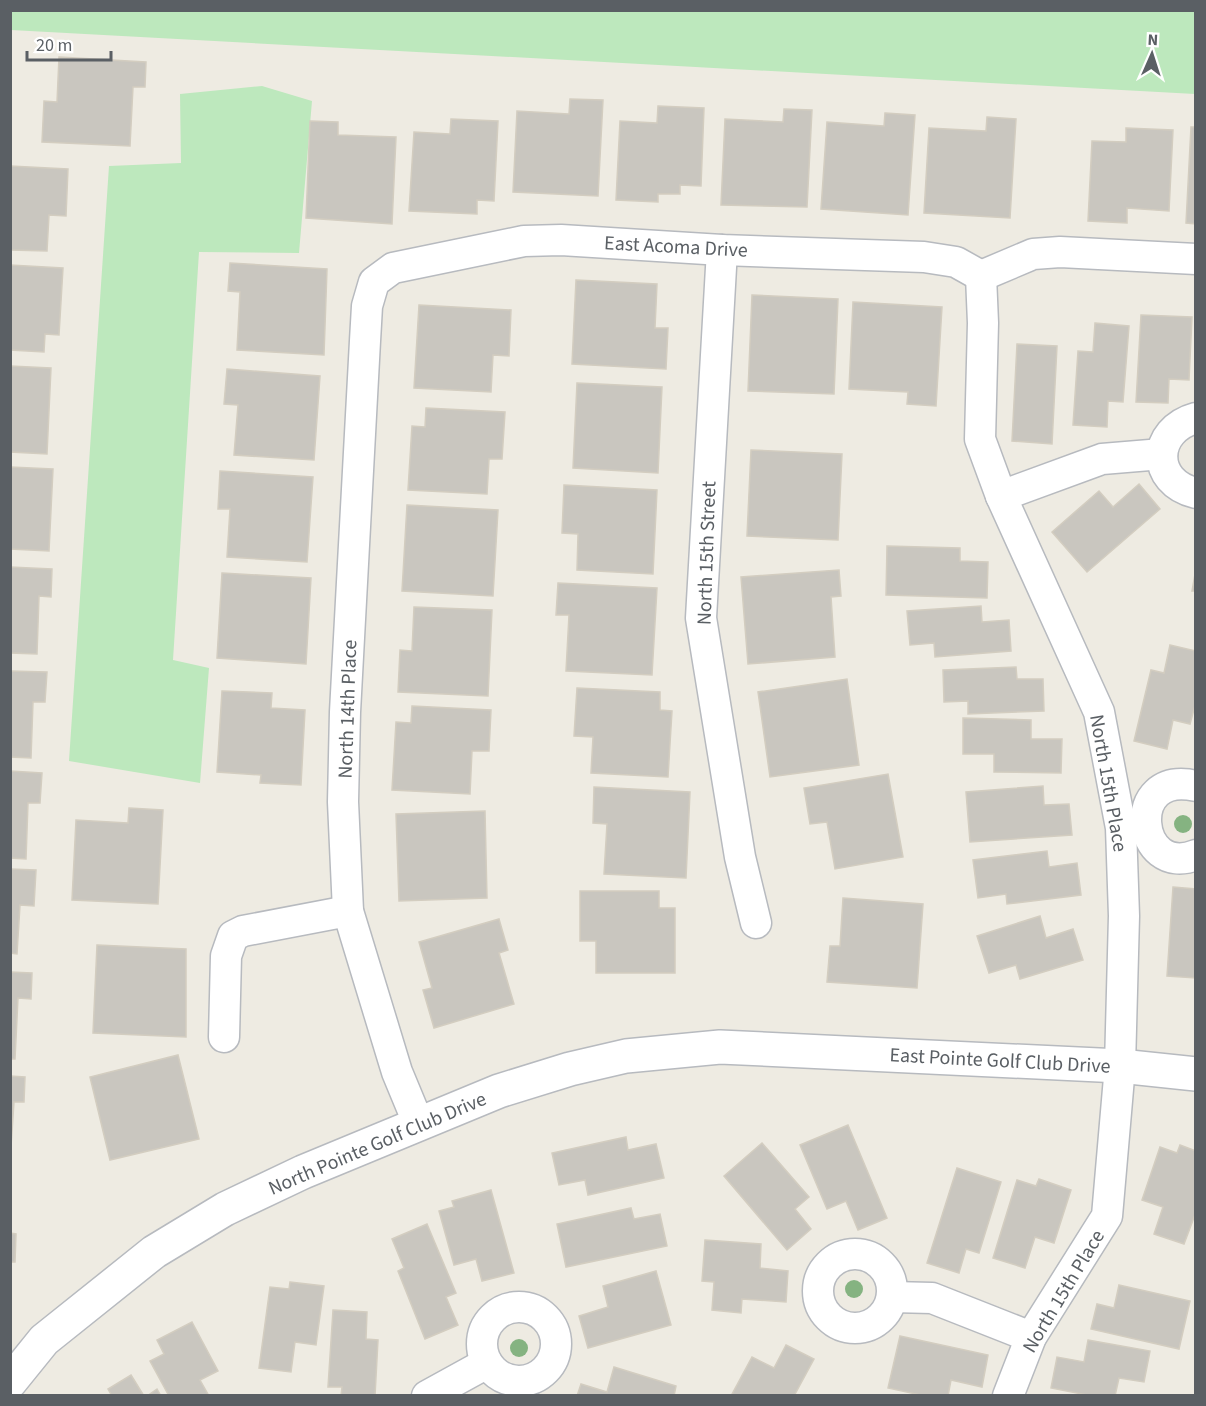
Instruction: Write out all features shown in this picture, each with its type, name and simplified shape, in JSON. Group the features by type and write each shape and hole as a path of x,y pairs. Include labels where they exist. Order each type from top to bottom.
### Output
{"street":[{"name":"East Acoma Drive","path":"375,282 393,268 524,241 561,240 722,250 924,257 956,262 981,276"},
{"name":"North 15th Street","path":"722,250 701,618 740,857 756,923"},
{"path":"981,276 1033,254 1060,252 1196,259"},
{"name":"North 15th Place","path":"981,276 983,323 978,401 980,439 1001,496 1099,712 1133,827 1124,916 1120,1066 1107,1216 1031,1337 1008,1395"},
{"name":"North 14th Place","path":"375,282 367,306 345,711 343,802 348,911 397,1072 419,1125"},
{"path":"1196,418 1184,421 1171,431 1162,454 1168,477 1184,490 1196,493"},
{"path":"1001,496 1101,459 1162,454"},
{"path":"1196,786 1173,784 1158,792 1133,827 1160,852 1181,859 1196,855"},
{"path":"224,1037 226,956 233,936 243,931 348,911"},
{"name":"North Pointe Golf Club Drive","path":"10,1382 44,1340 154,1252 225,1209 303,1172 499,1091 626,1056 720,1047 805,1050"},
{"name":"East Pointe Golf Club Drive","path":"805,1050 1120,1066 1196,1074"},
{"path":"892,1297 932,1298 1031,1337"},
{"path":"427,1395 486,1363"}],"green space":[{"path":"10,11 1195,11 1195,94 11,30"},
{"path":"262,86 312,101 299,253 199,252 173,660 209,668 200,783 69,761 109,166 181,163 180,94"}],"building":[{"path":"59,57 146,62 145,87 133,87 130,146 42,142 44,101 57,102"},
{"path":"570,99 603,100 598,196 513,192 517,111 569,114"},
{"path":"658,106 704,108 701,186 680,185 680,194 658,194 658,202 616,200 620,121 657,123"},
{"path":"784,109 812,110 807,207 721,205 725,119 783,122"},
{"path":"885,113 915,115 908,215 821,209 827,122 884,126"},
{"path":"987,117 1016,119 1010,218 924,213 929,128 986,131"},
{"path":"451,119 498,121 494,201 477,200 477,214 409,211 414,132 450,134"},
{"path":"310,121 338,122 338,135 396,137 392,224 306,218"},
{"path":"1191,127 1196,127 1196,224 1186,223"},
{"path":"1126,128 1173,130 1169,211 1127,208 1127,223 1088,221 1092,141 1126,142"},
{"path":"10,166 68,169 66,216 49,215 47,251 10,250"},
{"path":"230,263 327,269 324,355 237,350 240,292 228,291"},
{"path":"10,265 63,268 59,335 45,334 44,352 10,350"},
{"path":"576,280 657,284 655,328 668,328 666,369 572,364"},
{"path":"752,295 838,299 834,394 748,391"},
{"path":"853,302 942,307 936,406 907,404 908,392 849,389"},
{"path":"419,305 511,310 509,356 493,355 491,392 414,388"},
{"path":"1141,315 1192,317 1189,380 1169,379 1168,403 1136,402"},
{"path":"1095,323 1129,326 1123,402 1108,401 1107,427 1073,425 1078,351 1093,352"},
{"path":"1017,344 1057,346 1052,444 1012,441"},
{"path":"10,366 51,368 47,454 10,452"},
{"path":"227,369 320,376 314,460 234,455 238,405 224,404"},
{"path":"577,383 662,387 658,473 573,468"},
{"path":"426,408 505,412 502,459 489,459 487,494 408,490 412,426 425,427"},
{"path":"751,450 842,454 838,540 747,536"},
{"path":"10,467 53,469 49,551 10,549"},
{"path":"220,471 313,477 307,562 227,557 230,509 218,509"},
{"path":"1139,484 1160,509 1087,572 1052,532 1099,491 1113,507"},
{"path":"564,485 657,490 653,574 577,570 578,534 562,533"},
{"path":"407,505 498,510 493,596 402,591"},
{"path":"887,546 960,548 960,561 988,562 987,598 886,595"},
{"path":"10,567 52,569 51,597 39,596 37,654 10,653"},
{"path":"1196,569 1196,591 1192,591"},
{"path":"839,570 841,596 831,597 835,657 748,664 741,577"},
{"path":"222,573 311,578 306,664 217,658"},
{"path":"558,583 657,588 652,675 566,671 569,615 556,615"},
{"path":"981,606 982,622 1009,620 1011,651 935,657 934,643 910,645 907,611"},
{"path":"414,607 492,610 488,696 398,692 400,650 412,651"},
{"path":"1170,645 1196,651 1196,702 1190,724 1173,720 1167,749 1134,741 1151,670 1164,673"},
{"path":"1016,667 1017,679 1043,679 1044,711 968,714 968,701 944,702 943,670"},
{"path":"10,671 47,672 45,702 33,702 31,758 10,757"},
{"path":"847,679 859,765 770,777 758,692"},
{"path":"577,688 660,692 660,710 672,711 668,777 591,773 593,737 574,736"},
{"path":"222,691 272,693 271,708 305,710 301,785 260,783 261,775 217,772"},
{"path":"412,706 491,710 489,751 472,751 470,794 392,790 396,722 411,723"},
{"path":"963,718 1031,720 1031,739 1062,739 1061,773 994,772 994,754 963,754"},
{"path":"10,771 42,773 40,803 28,803 26,859 10,858"},
{"path":"888,774 903,857 835,869 827,822 810,824 804,788"},
{"path":"1043,786 1044,805 1069,804 1072,835 970,842 966,792"},
{"path":"594,787 690,792 686,878 604,874 607,824 593,823"},
{"path":"129,808 163,810 158,904 72,900 76,820 128,823"},
{"path":"485,811 487,898 399,901 396,814"},
{"path":"1047,851 1049,867 1077,863 1081,895 1007,904 1006,894 978,898 973,860"},
{"path":"10,869 36,870 34,906 20,905 17,954 10,953"},
{"path":"1173,887 1196,889 1196,978 1167,976"},
{"path":"580,891 659,891 659,908 675,908 675,973 596,973 596,941 580,941"},
{"path":"843,898 923,904 917,988 827,982 830,946 840,946"},
{"path":"1040,916 1046,938 1073,929 1083,960 1020,979 1016,965 989,973 977,936"},
{"path":"499,919 508,950 499,953 514,1004 434,1028 423,990 432,988 419,942"},
{"path":"97,945 186,949 186,1037 93,1033"},
{"path":"10,972 32,973 31,999 18,998 15,1059 10,1059"},
{"path":"178,1055 199,1139 110,1160 90,1077"},
{"path":"10,1076 25,1077 24,1102 14,1102 10,1161"},
{"path":"848,1125 887,1218 858,1230 846,1201 827,1209 800,1145"},
{"path":"626,1137 628,1150 656,1144 664,1178 588,1195 585,1180 559,1185 552,1153"},
{"path":"762,1143 809,1197 795,1209 811,1229 787,1250 724,1176"},
{"path":"1180,1145 1196,1151 1196,1212 1184,1244 1154,1234 1163,1207 1142,1200 1160,1147 1177,1153"},
{"path":"957,1168 1001,1182 979,1253 966,1249 959,1273 927,1263"},
{"path":"1039,1179 1071,1190 1054,1243 1035,1237 1025,1268 993,1258 1017,1180 1036,1186"},
{"path":"491,1190 514,1273 482,1281 476,1259 454,1265 439,1211 454,1207 452,1201"},
{"path":"631,1208 634,1219 660,1214 667,1246 566,1267 557,1224"},
{"path":"427,1224 456,1293 446,1297 458,1325 425,1339 398,1271 404,1268 392,1239"},
{"path":"10,1233 16,1234 15,1262 10,1262"},
{"path":"705,1240 761,1244 760,1268 788,1271 786,1302 742,1299 741,1313 712,1310 714,1282 702,1281"},
{"path":"656,1271 671,1325 588,1348 579,1316 608,1307 603,1286"},
{"path":"290,1282 324,1286 316,1345 295,1342 291,1372 259,1368 270,1287 289,1289"},
{"path":"1119,1285 1190,1301 1179,1349 1091,1329 1097,1304 1114,1308"},
{"path":"333,1310 367,1312 366,1339 378,1340 375,1396 341,1396 342,1387 328,1387"},
{"path":"192,1322 218,1371 200,1380 209,1396 169,1396 150,1361 164,1354 157,1340"},
{"path":"900,1336 988,1355 982,1387 951,1380 948,1396 925,1396 888,1388"},
{"path":"1088,1340 1150,1351 1144,1382 1119,1378 1115,1396 1092,1396 1051,1388 1057,1357 1084,1362"},
{"path":"786,1345 814,1359 794,1396 731,1396 752,1357 774,1368"},
{"path":"614,1367 676,1386 674,1396 577,1396 581,1384 607,1392"},
{"path":"131,1375 144,1396 112,1396 108,1389"},
{"path":"157,1389 161,1396 147,1396"}]}
